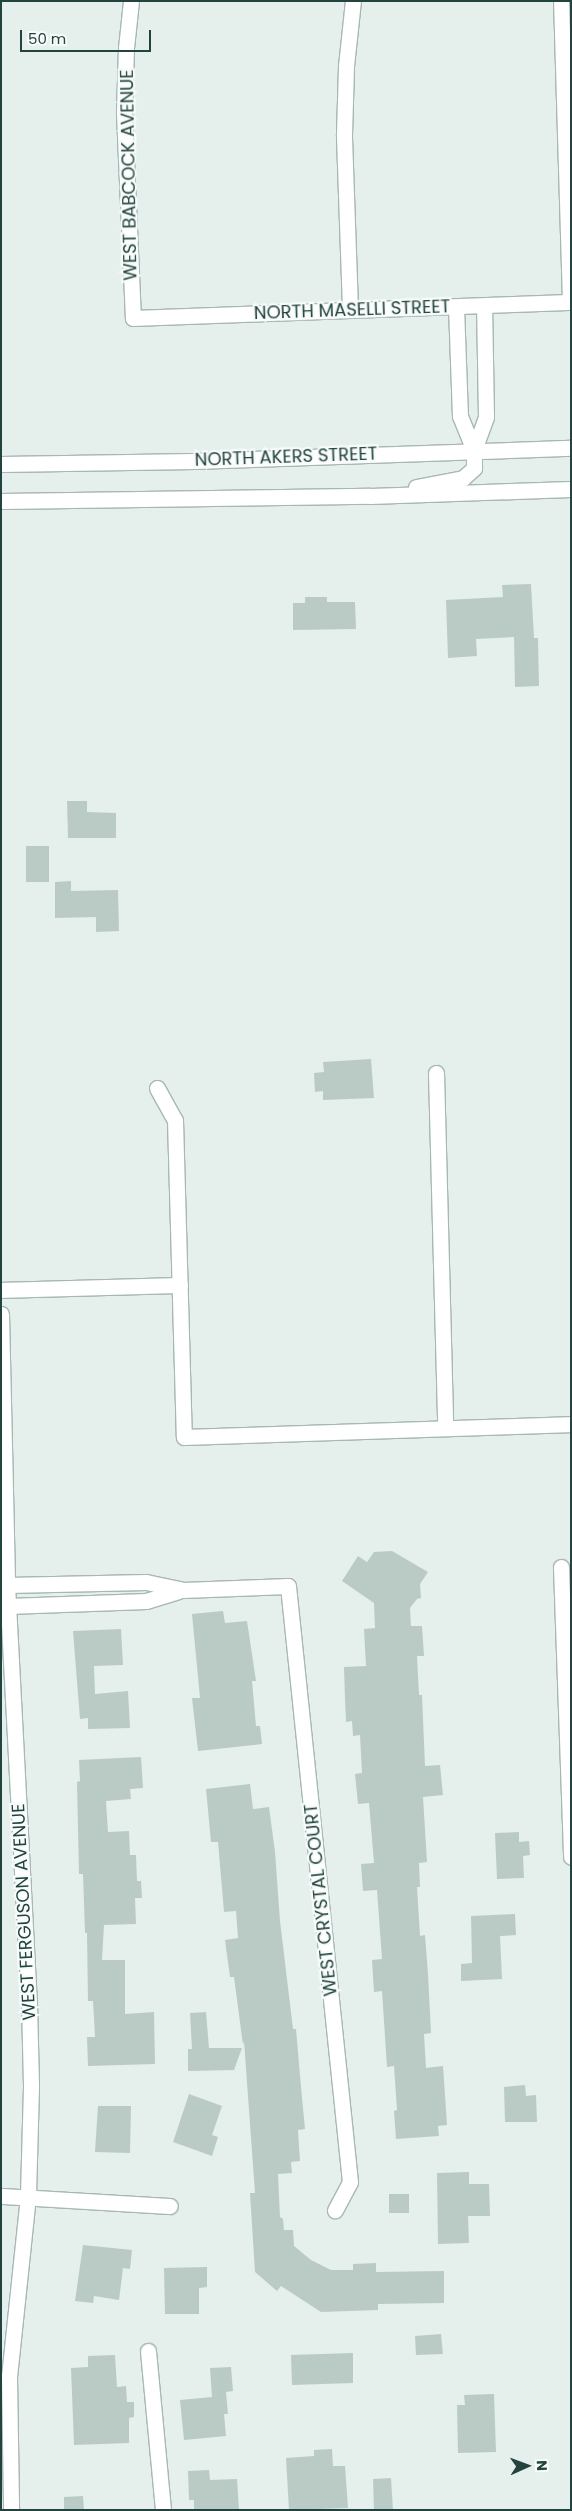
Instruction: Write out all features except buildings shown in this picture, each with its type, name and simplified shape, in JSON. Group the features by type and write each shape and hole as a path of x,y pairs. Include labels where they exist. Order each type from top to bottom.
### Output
{"street":[{"name":"WEST BABCOCK AVENUE","path":"131,1 126,48 124,113 133,318"},
{"path":"350,309 344,134 346,66 353,1"},
{"path":"561,1 570,302"},
{"name":"NORTH MASELLI STREET","path":"133,318 570,302"},
{"path":"370,496 463,478 474,468 474,450 486,417 484,306"},
{"path":"456,307 460,416 474,450"},
{"path":"459,374 486,372"},
{"name":"NORTH AKERS STREET","path":"1,464 194,461 571,448"},
{"path":"1,501 370,496 571,489"},
{"path":"436,1073 445,1428"},
{"path":"157,1088 174,1120 184,1437 571,1424"},
{"path":"1,1290 180,1285"},
{"name":"WEST FERGUSON AVENUE","path":"1,1314 7,1586 29,2003 31,2138 28,2196 10,2366 11,2510"},
{"path":"561,1568 571,1857"},
{"path":"7,1586 146,1582 183,1590"},
{"name":"WEST CRYSTAL COURT","path":"183,1590 288,1586 350,2182 335,2210"},
{"path":"8,1606 146,1601 183,1590"},
{"path":"1,2196 28,2196 170,2206"},
{"path":"148,2351 163,2510"}]}
